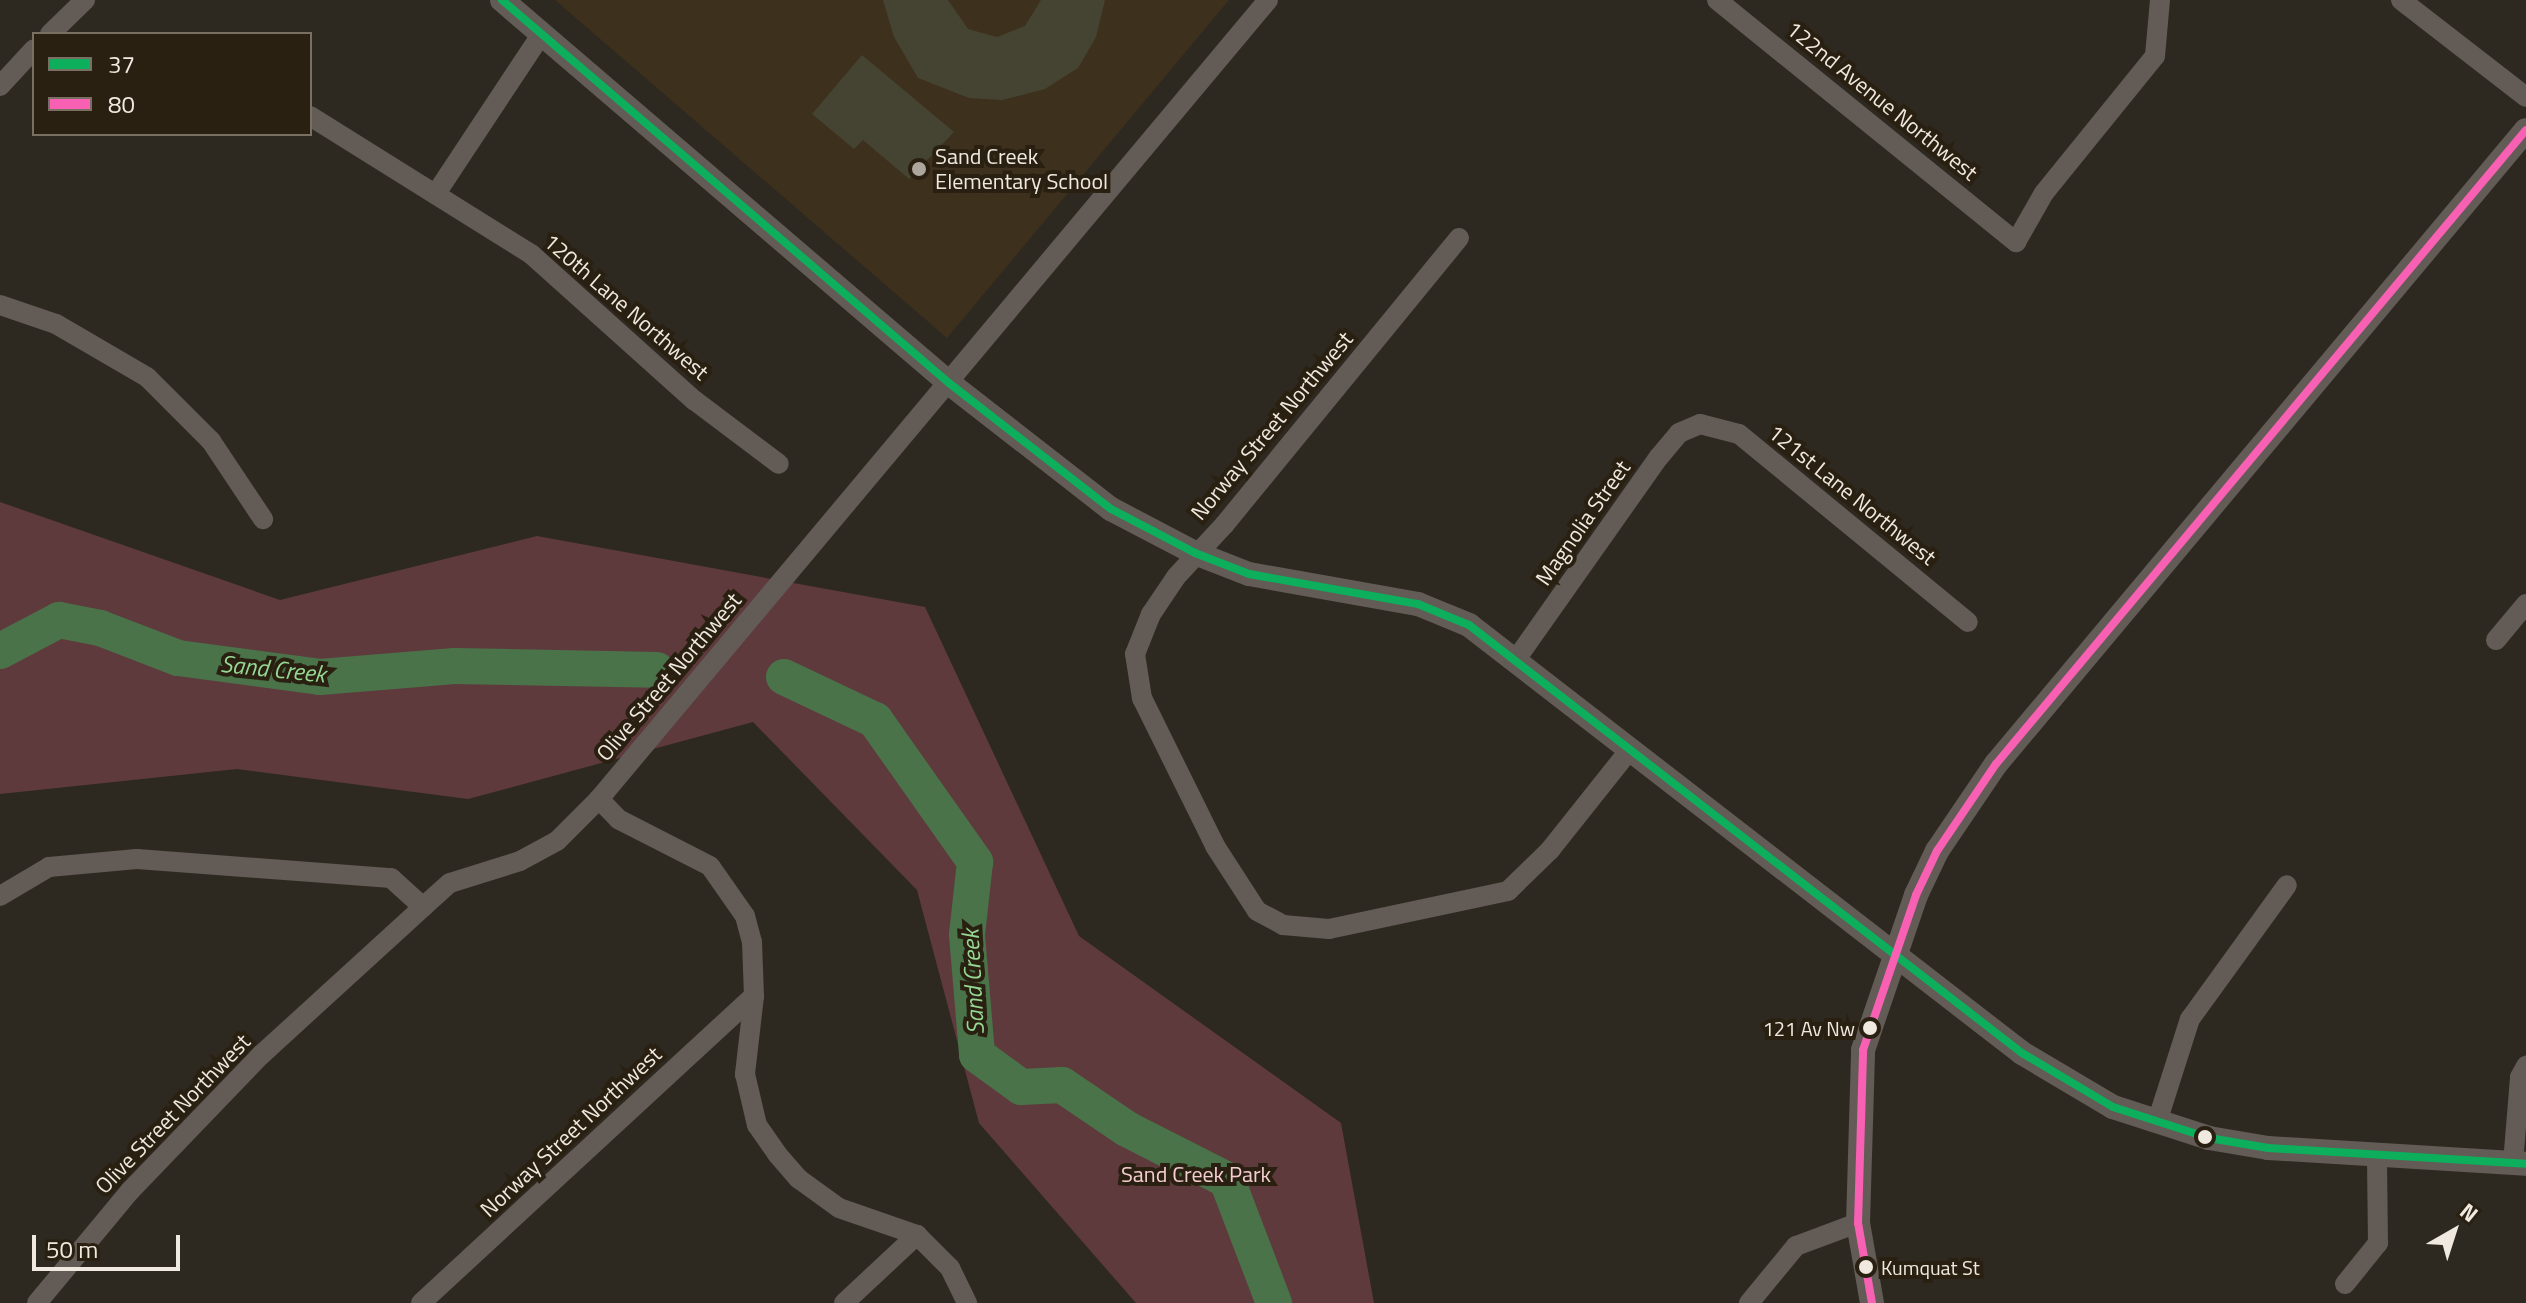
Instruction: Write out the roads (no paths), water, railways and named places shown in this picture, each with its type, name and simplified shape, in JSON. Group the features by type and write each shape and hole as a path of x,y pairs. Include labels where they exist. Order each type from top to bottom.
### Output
{"street":[{"path":"52,32 85,0"},
{"path":"502,0 949,383 1111,509 1195,553 1249,574 1418,604 1469,625 1517,658 2022,1053 2113,1107 2158,1119 2209,1138 2377,1157 2519,1164 2520,1077 2526,1066"},
{"name":"Olive Street Northwest","path":"37,1303 130,1191 261,1055 423,907 450,883 520,861 557,841 599,799 1268,0"},
{"name":"122nd Avenue Northwest","path":"1717,0 2016,242 2044,193 2155,56 2160,0"},
{"path":"2401,0 2526,97"},
{"path":"437,192 541,35"},
{"path":"0,86 32,51"},
{"name":"120th Lane Northwest","path":"312,117 437,192 563,279 694,400 779,464"},
{"path":"1872,1303 1858,1223 1863,1050 1895,955 1937,851 1996,764 2526,130"},
{"name":"Norway Street Northwest","path":"1459,238 1225,524 1195,553 1151,614 1135,654 1142,698 1215,846 1257,911 1283,925 1329,929 1508,891 1550,850 1631,748"},
{"path":"0,305 82,337 147,377 211,441 263,519"},
{"name":"121st Lane Northwest","path":"1696,426 1739,434 1968,622"},
{"name":"Magnolia Street","path":"1517,658 1659,457 1679,433 1696,426"},
{"path":"2496,640 2526,604"},
{"path":"599,799 630,825 696,856 727,884 750,933 754,996 745,1074 757,1125 777,1154 799,1179 839,1208 917,1235 950,1268 967,1303"},
{"path":"0,896 49,867 137,859 391,878 423,907"},
{"path":"2158,1119 2190,1019 2287,885"},
{"name":"Norway Street Northwest","path":"421,1303 754,996"},
{"path":"2345,1284 2378,1243 2377,1157"},
{"path":"1749,1303 1796,1246 1858,1223"},
{"path":"844,1303 917,1235"}],"waterway":[{"name":"Sand Creek","path":"0,651 59,620 100,628 178,658 320,677 455,666 657,670"},
{"name":"Sand Creek","path":"784,677 875,720 975,862 967,935 977,1055 1021,1087 1062,1085 1127,1129 1227,1180 1274,1303"}],"place":[{"name":"Sand Creek Elementary School","path":"919,169"},
{"name":"121 Av Nw","path":"1870,1028"},
{"name":"Kumquat St","path":"1866,1267"}],"park label":[{"name":"Sand Creek Park","path":"1196,1175"}]}
